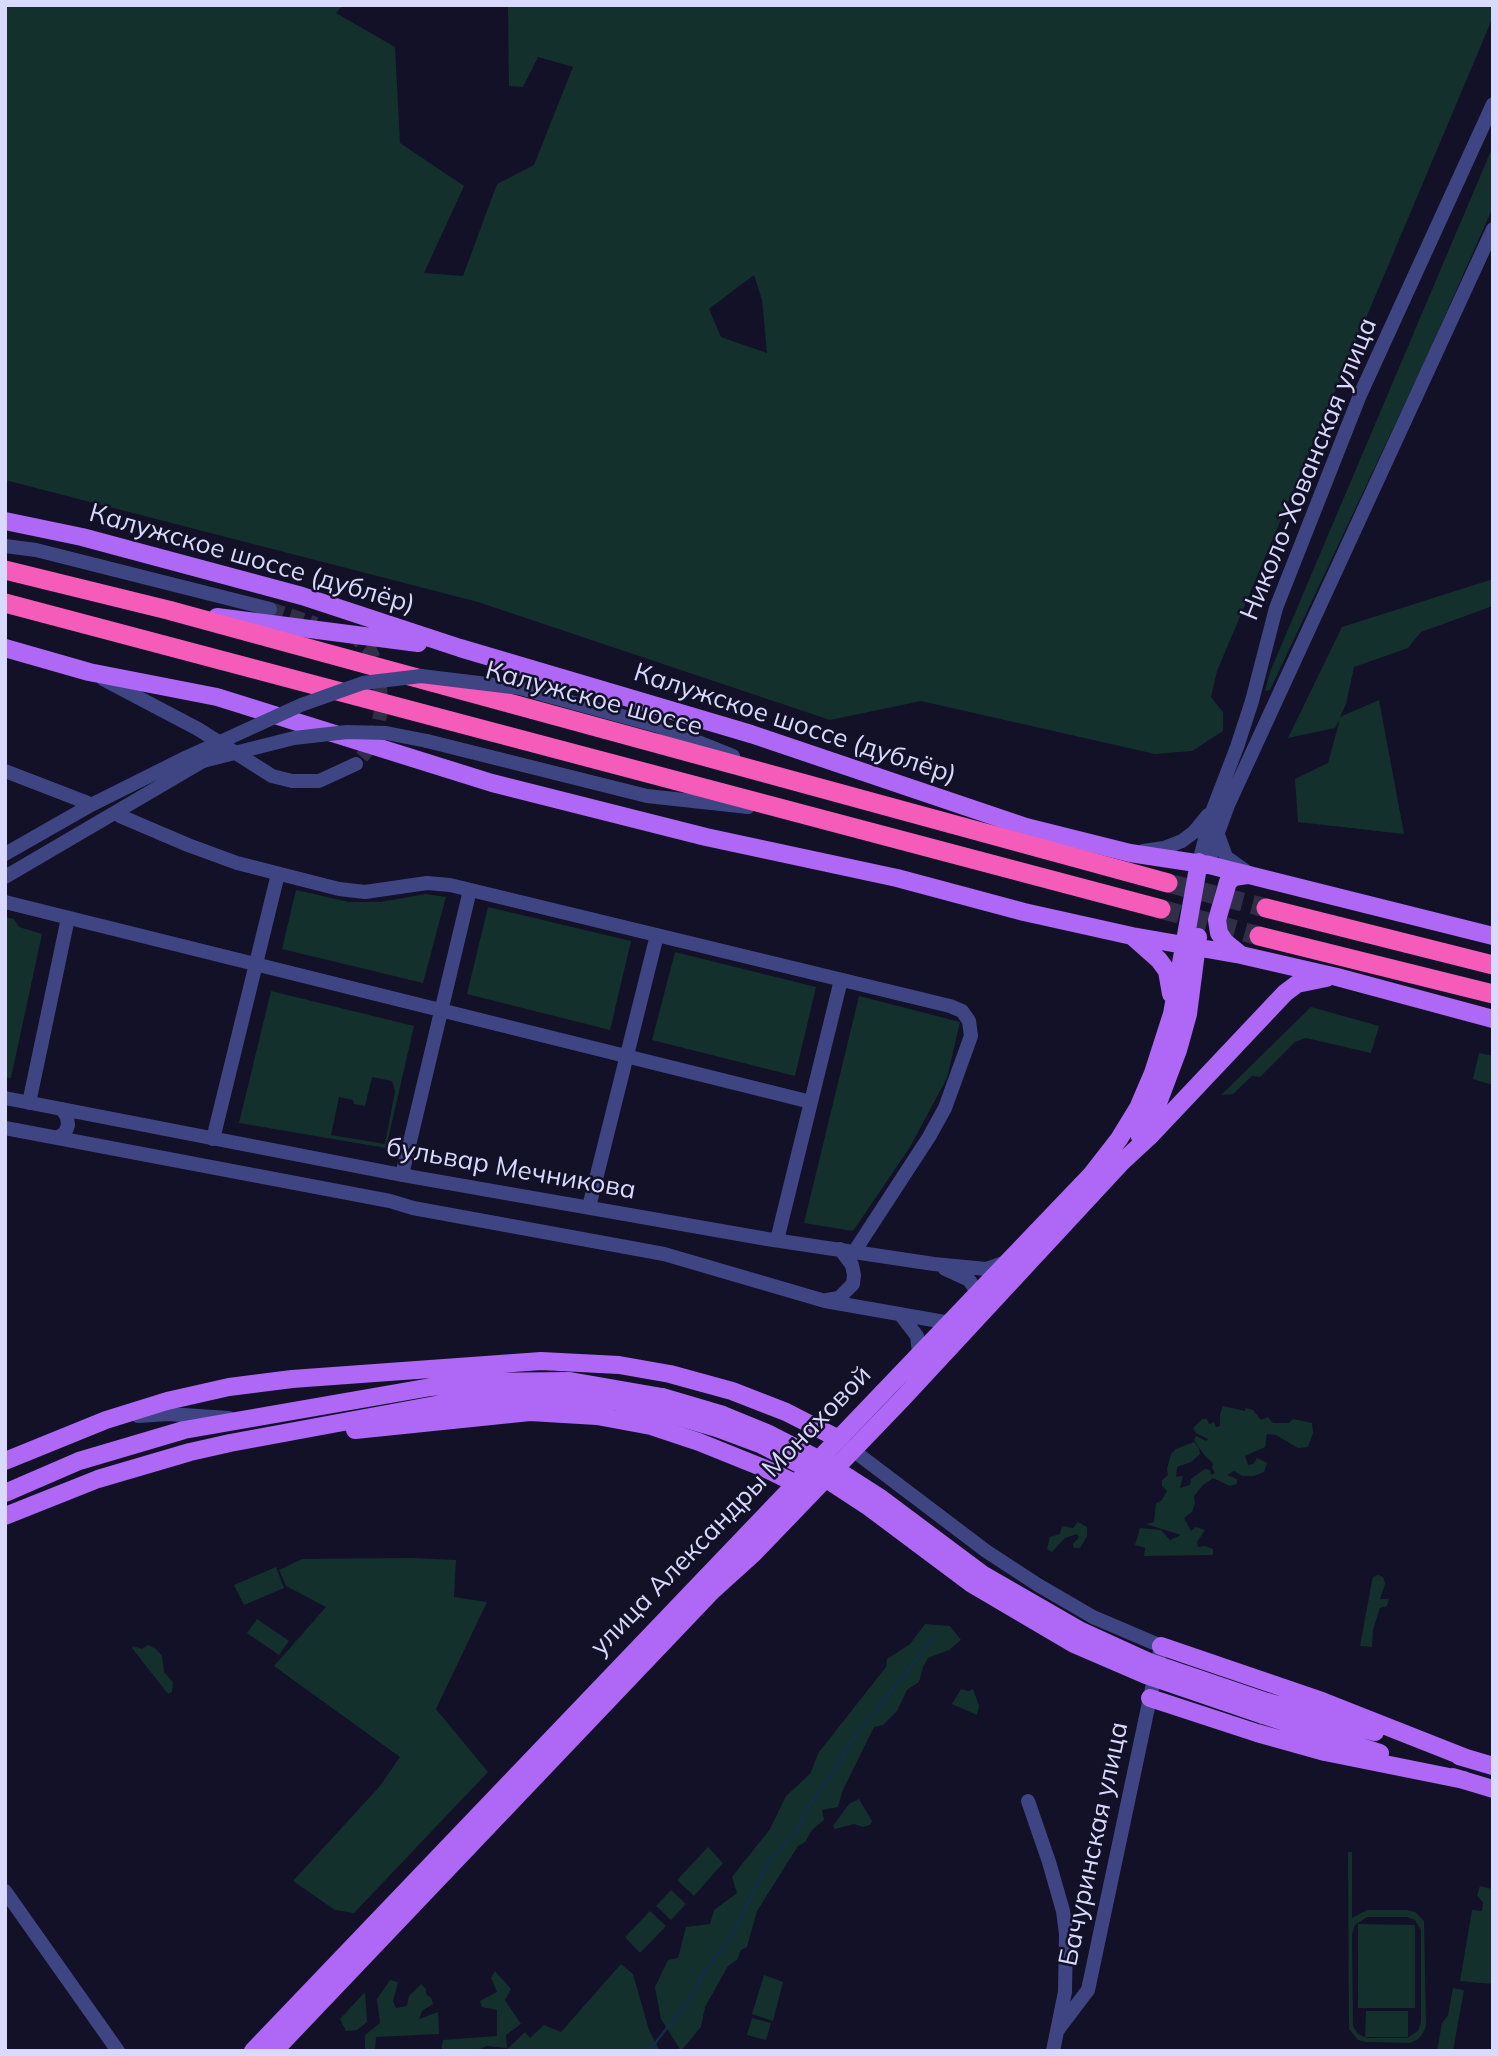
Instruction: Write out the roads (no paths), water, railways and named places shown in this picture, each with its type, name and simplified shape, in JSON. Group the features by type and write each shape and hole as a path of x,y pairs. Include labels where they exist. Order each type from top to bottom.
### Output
{"highway":[{"name":"Калужское шоссе","path":"5,570 168,610 1168,883"},
{"path":"5,603 1161,909"},
{"path":"1266,908 1493,965"},
{"path":"1259,936 1493,994"}],"main road":[{"name":"Калужское шоссе (дублёр)","path":"5,521 82,537 302,596 460,648 751,734 1026,827 1130,853 1204,864 1493,936"},
{"path":"168,610 460,648"},
{"path":"5,648 89,672 217,696 504,786 706,837 897,878 1024,912 1132,936 1241,955 1337,977 1493,1019"},
{"path":"1188,969 1201,907 1204,864"},
{"path":"1241,955 1225,943 1219,933 1217,920 1228,882 1234,877 1251,875"},
{"path":"1132,936 1159,960 1167,971 1171,1014"},
{"name":"улица Александры Монаховой","path":"253,2051 1091,1175 1119,1139 1138,1108 1150,1082 1188,969"},
{"name":"улица Александры Монаховой","path":"1122,1162 1155,1111 1170,1075 1188,1014 1188,969"},
{"name":"улица Александры Монаховой","path":"274,2051 712,1591 754,1553 853,1450 1122,1162 1285,993 1297,984 1312,979 1337,977"},
{"path":"5,1461 106,1420 202,1392 259,1382 528,1361 578,1361 670,1374 732,1391 807,1422 837,1438"},
{"path":"5,1493 55,1470 184,1430 431,1387 475,1382 570,1381 661,1404 723,1415 767,1433 826,1463 879,1497 982,1574 1082,1631 1149,1662 1265,1709 1493,1789"},
{"path":"5,1516 129,1468 230,1443 446,1403 573,1397 661,1404"},
{"path":"288,1432 350,1430 530,1412 597,1416 651,1426 699,1442 795,1482 812,1492"},
{"path":"1161,1646 1322,1701 1469,1759"},
{"path":"1150,1698 1325,1752 1464,1780"},
{"path":"1265,1709 1493,1766"}],"street":[{"name":"Николо-Хованская улица","path":"1204,864 1212,812 1246,720 1276,608 1360,395 1493,104"},
{"path":"1204,864 1228,805 1493,229"},
{"path":"5,546 36,550 270,609"},
{"path":"89,672 198,729 272,776 292,781 319,781 356,764"},
{"path":"5,854 91,805 301,705 363,683 421,676 520,688 658,726 796,782"},
{"path":"793,812 647,796 427,741 386,733 347,732 294,738 203,761 8,875 7,891 9,903 811,1102"},
{"path":"5,771 88,803"},
{"path":"1130,853 1164,848 1182,841 1212,812"},
{"path":"120,816 209,853 348,891 376,891 427,883 443,884 957,1009 968,1017 971,1030 969,1043 937,1124 847,1250 854,1275 853,1284 839,1298 825,1301"},
{"path":"1217,834 1226,857 1251,875"},
{"path":"213,1139 278,874"},
{"path":"402,1175 470,890"},
{"path":"29,1103 68,918"},
{"path":"589,1206 657,935"},
{"path":"777,1240 841,980"},
{"name":"бульвар Мечникова","path":"5,1098 402,1175 777,1240 934,1264 986,1269 1010,1260"},
{"path":"57,1138 65,1133 68,1125 62,1109"},
{"name":"бульвар Мечникова","path":"5,1128 664,1254 825,1301 949,1323 974,1321"},
{"path":"934,1264 969,1280 979,1293 982,1300 974,1321"},
{"path":"900,1314 917,1336 919,1352"},
{"path":"106,1420 168,1414 241,1419"},
{"path":"837,1438 986,1551 1038,1586 1093,1617 1161,1646"},
{"name":"Бачуринская улица","path":"1057,2031 1088,1990 1161,1646"},
{"name":"Бачуринская улица","path":"1028,1801 1049,1862 1063,1911 1066,1934 1065,1992 1053,2051"},
{"path":"5,1891 118,2051"}],"waterway":[{"path":"645,2051 656,2042 693,1994 705,1971 731,1936 770,1859 796,1831 850,1743 935,1636"}],"tunnel":[{"path":"270,609 316,624"},
{"path":"349,635 370,650 378,667 380,684 381,711 376,735 356,764"},
{"path":"1168,883 1266,908"},
{"path":"1161,909 1259,936"}]}
